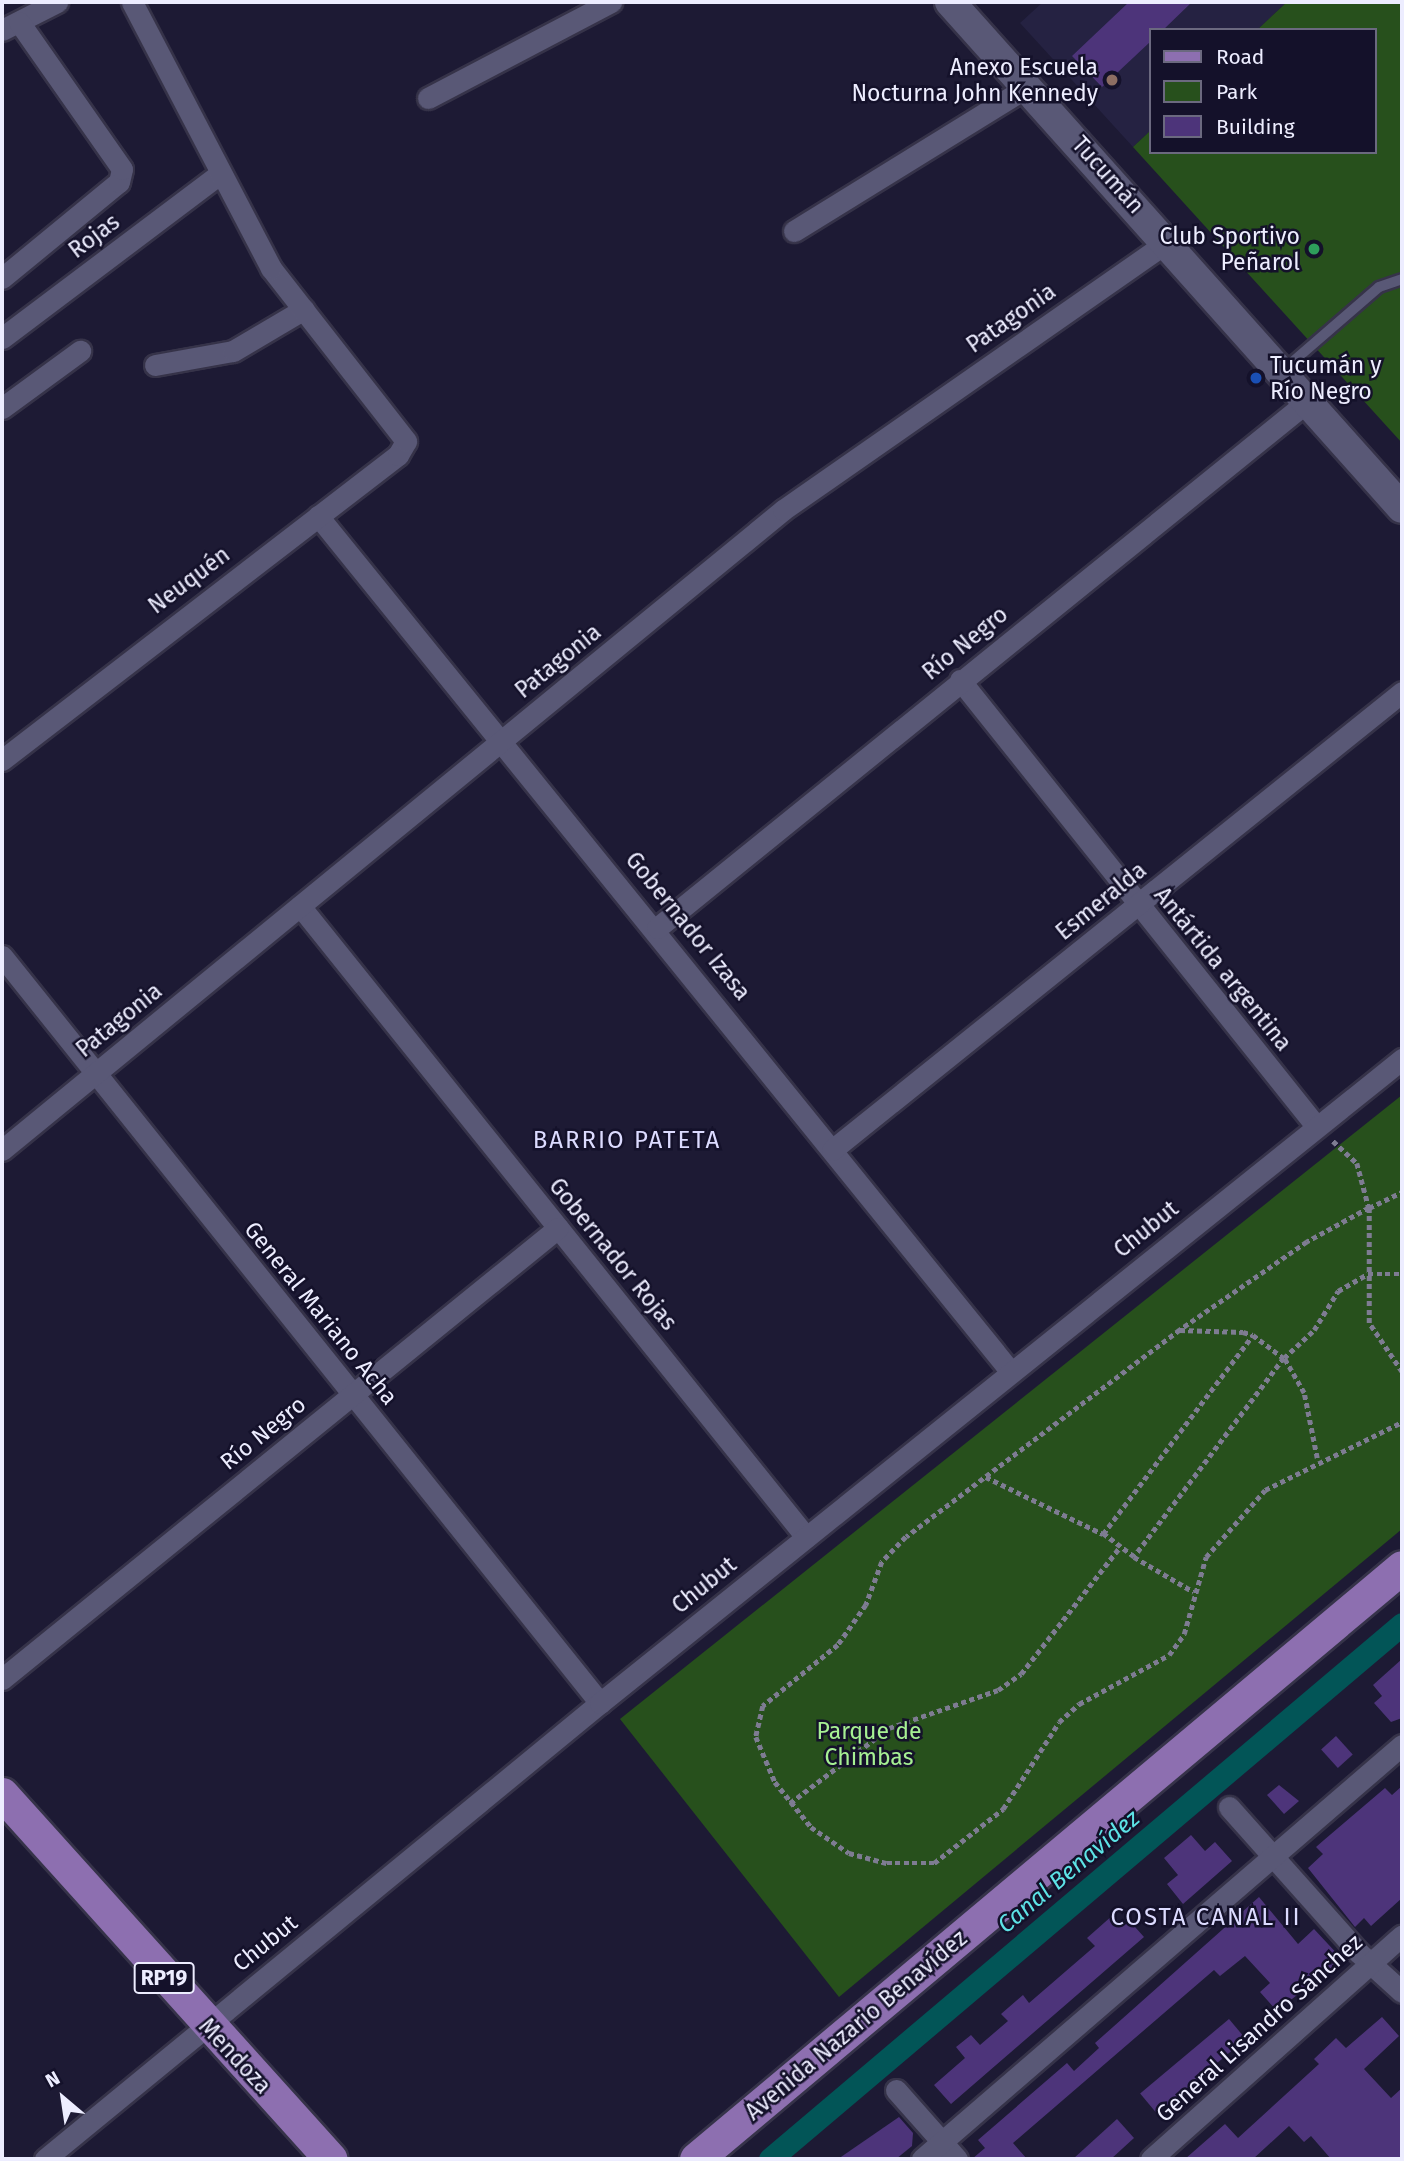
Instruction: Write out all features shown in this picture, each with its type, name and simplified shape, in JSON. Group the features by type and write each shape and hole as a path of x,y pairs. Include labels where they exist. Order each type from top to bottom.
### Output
{"main road":[{"name":"Tucumán","path":"950,2 1168,241 1402,508"},
{"name":"Avenida Nazario Benavídez","path":"696,2159 1402,1567"},
{"name":"Mendoza","path":"2,1794 206,2025 331,2159"}],"street":[{"path":"2,278 119,182 122,169 10,26 57,2"},
{"path":"132,2 218,176 271,268 304,309 233,351 155,365"},
{"path":"428,98 611,2"},
{"path":"794,231 1027,87"},
{"name":"Rojas","path":"2,338 218,176"},
{"name":"Patagonia","path":"2,1150 783,510 1168,241"},
{"name":"Neuquén","path":"2,760 398,455 406,441 304,309"},
{"path":"2,408 80,351"},
{"name":"Río Negro","path":"657,928 1308,401"},
{"name":"Gobernador Izasa","path":"318,516 504,739 1011,1372"},
{"name":"Antártida argentina","path":"961,680 1137,905 1316,1125"},
{"name":"Esmeralda","path":"832,1150 1402,692"},
{"name":"Gobernador Rojas","path":"300,906 806,1537"},
{"name":"General Mariano Acha","path":"2,956 600,1703"},
{"name":"Chubut","path":"46,2159 600,1703 1316,1125 1402,1059"},
{"name":"Río Negro","path":"2,1679 558,1228"},
{"path":"922,2159 1402,1745"},
{"path":"1229,1807 1371,1963 1402,1992"},
{"name":"General Lisandro Sánchez","path":"1152,2159 1402,1935"},
{"path":"896,2090 957,2159"}],"lane":[{"path":"1282,371 1380,287 1402,279"}],"path":[{"path":"1316,1125 1356,1163 1369,1208 1368,1323 1402,1372"},
{"path":"1402,1192 1307,1242 1180,1330 986,1477 882,1562 866,1605 838,1645 763,1706 756,1737 790,1803 811,1827 849,1853 887,1863 934,1863 1003,1809 1059,1722 1079,1704 1168,1655 1184,1634 1206,1557 1227,1526 1265,1490 1317,1458 1402,1422"},
{"path":"1134,1557 1284,1358 1314,1330 1338,1291 1368,1274 1402,1273"},
{"path":"1180,1330 1253,1335 1284,1358 1304,1393 1317,1458"},
{"path":"1104,1534 1253,1335"},
{"path":"986,1477 1104,1534 1134,1557 1194,1592"},
{"path":"790,1803 890,1728 998,1690 1021,1674 1121,1547"}],"shaded area":[{"name":"Anexo Escuela Nocturna John Kennedy","path":"1043,2 1287,2 1259,28 1148,28 1148,133 1133,147 1020,23"}],"green space":[{"name":"Club Sportivo Peñarol","path":"1287,2 1402,2 1402,443 1133,147 1148,133 1148,154 1376,154 1376,28 1259,28"},
{"name":"Parque de Chimbas","path":"1402,1095 1402,1529 839,1997 620,1719"}],"building":[{"path":"1129,2 1192,2 1165,28 1148,28 1148,44 1102,87 1072,56"},
{"path":"1402,1659 1402,1718 1391,1722 1374,1703 1382,1696 1373,1685"},
{"path":"1336,1736 1353,1755 1338,1768 1321,1749"},
{"path":"1279,1785 1299,1801 1284,1814 1267,1795"},
{"path":"1402,1786 1402,1898 1371,1926 1364,1918 1355,1927 1308,1868 1323,1854 1316,1847 1324,1840 1385,1788 1392,1795"},
{"path":"1191,1835 1205,1851 1215,1842 1232,1861 1183,1904 1167,1884 1178,1875 1164,1858"},
{"path":"1259,1897 1298,1944 1314,1929 1342,1959 1277,2011 1260,1992 1270,1983 1245,1956 1220,1976 1214,1970 1013,2143 1027,2159 972,2159 985,2148 978,2140 1067,2063 1074,2071 1099,2048 1095,2043"},
{"path":"1113,1915 1121,1924 1127,1918 1144,1937 951,2104 934,2085 965,2058 956,2047 971,2035 980,2045 1008,2021 1001,2014 1023,1995 1029,2003 1095,1946 1087,1938"},
{"path":"1382,2017 1399,2036 1364,2069 1391,2098 1402,2088 1402,2159 1331,2159 1311,2136 1304,2142 1289,2126 1253,2159 1185,2159 1225,2124 1238,2138 1319,2064 1314,2059 1336,2038 1346,2048"},
{"path":"1229,2019 1246,2039 1157,2113 1140,2094"},
{"path":"899,2117 913,2133 912,2146 896,2159 838,2159"},
{"path":"1117,2119 1134,2138 1111,2159 1073,2159"}],"waterway":[{"name":"Canal Benavídez","path":"770,2159 1402,1624"}],"place":[{"name":"Anexo Escuela Nocturna John Kennedy","path":"1112,80"},
{"name":"Club Sportivo Peñarol","path":"1314,249"},
{"name":"Tucumán y Río Negro","path":"1256,378"}],"district":[{"name":"BARRIO PATETA","path":"627,1141"},
{"name":"COSTA CANAL II","path":"1206,1918"}]}
